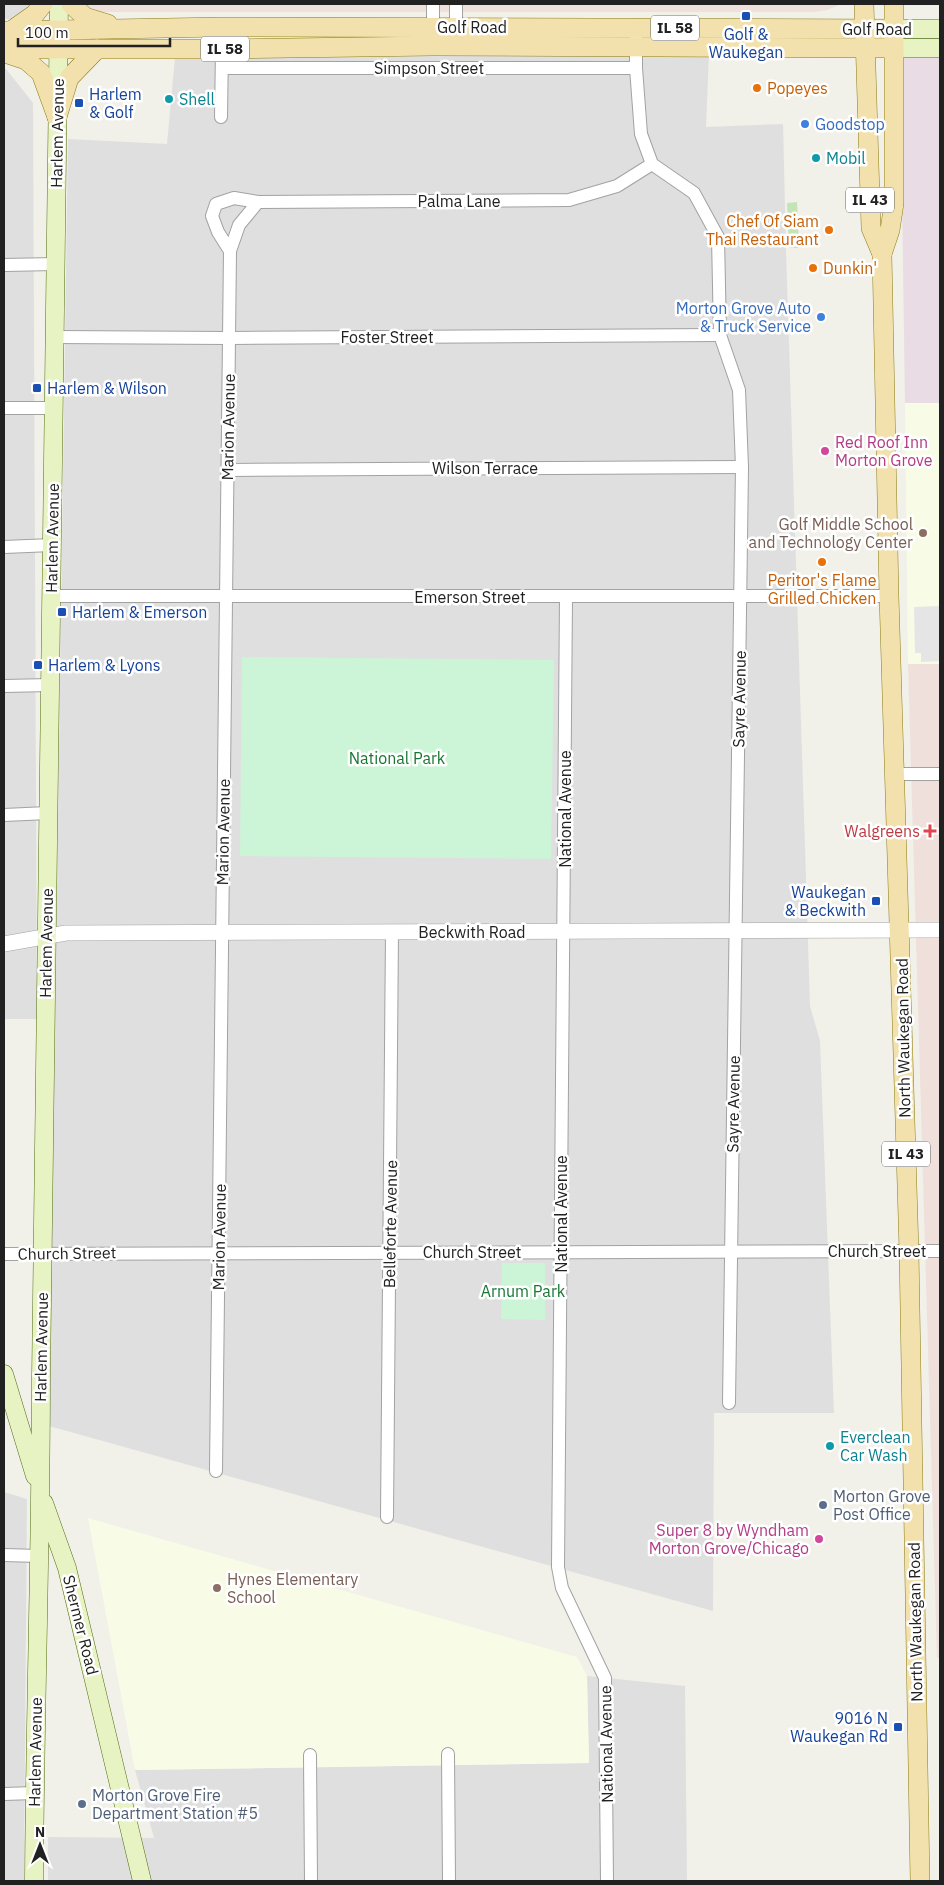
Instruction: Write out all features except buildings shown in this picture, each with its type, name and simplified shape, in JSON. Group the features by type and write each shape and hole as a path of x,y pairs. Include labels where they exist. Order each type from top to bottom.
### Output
{"main road":[{"path":"7,31 35,14 43,4"},
{"name":"Harlem Avenue","path":"34,1881 41,1494 42,1253 59,4"},
{"path":"72,4 84,17 123,29"},
{"name":"IL 43","path":"864,4 866,48"},
{"name":"IL 43","path":"894,4 894,48"},
{"name":"Golf Road","path":"4,48 123,29 222,27 433,36 636,28 940,29"},
{"name":"Golf Road","path":"7,31 58,39 97,49 222,49 433,36"},
{"name":"Golf Road","path":"456,36 636,46 940,48"},
{"name":"North Waukegan Road","path":"866,48 871,228 882,254"},
{"name":"North Waukegan Road","path":"894,48 894,203 890,230 882,254 909,1251 920,1881"},
{"path":"57,117 69,78 97,49"},
{"path":"4,52 26,60 41,73 57,117"},
{"name":"Shermer Road","path":"4,1374 41,1494 67,1568 142,1881"}],"street":[{"path":"433,4 433,36"},
{"path":"456,4 456,36"},
{"path":"636,28 636,68 641,134 652,164"},
{"path":"222,49 222,116"},
{"name":"Simpson Street","path":"222,68 636,68"},
{"name":"Palma Lane","path":"230,251 218,232 212,216 216,204 234,198 258,202 569,200 617,186 652,164"},
{"name":"Sayre Avenue","path":"652,164 694,193 718,237 720,335 739,390 742,467 729,1403"},
{"name":"Marion Avenue","path":"216,1471 230,251 240,225 258,202"},
{"path":"4,265 55,264"},
{"name":"Foster Street","path":"54,337 229,338 720,335"},
{"path":"4,408 53,408"},
{"name":"Wilson Terrace","path":"228,470 742,467"},
{"path":"4,547 52,545"},
{"name":"Emerson Street","path":"51,596 890,596"},
{"name":"National Avenue","path":"566,597 558,1567 562,1588 605,1678 607,1881"},
{"path":"4,686 50,685"},
{"path":"895,774 940,774"},
{"path":"4,815 48,813"},
{"name":"Beckwith Road","path":"4,944 66,933 940,930"},
{"name":"Belleforte Avenue","path":"387,1517 392,932"},
{"name":"Church Street","path":"4,1254 940,1251"},
{"path":"4,1555 39,1556"},
{"path":"448,1754 449,1881"},
{"path":"310,1756 311,1881"},
{"path":"4,1794 35,1793"}],"shaded area":[{"path":"4,4 39,4 16,19 4,19"},
{"path":"81,4 842,4 815,12 103,12 82,6"},
{"path":"709,54 706,127 783,124 810,1006 820,1041 834,1413 714,1413 713,1611 49,1426 68,139 167,144 175,58"},
{"path":"900,55 940,55 940,403 905,403"},
{"path":"4,69 6,69 33,103 37,1019 4,1019"},
{"name":"Golf Middle School and Technology Center","path":"905,403 940,403 940,664 908,664"},
{"path":"940,606 940,661 921,662 921,653 915,653 914,607"},
{"path":"908,664 940,664 940,1658 937,1658"},
{"path":"4,1492 27,1499 24,1881 4,1881"},
{"name":"Hynes Elementary School","path":"88,1518 577,1657 587,1676 589,1763 135,1770"},
{"path":"587,1676 685,1686 687,1881 48,1881 48,1837 154,1838 135,1770 589,1763"}],"green space":[{"path":"797,202 799,248 789,248 787,203"},
{"name":"National Park","path":"242,657 554,660 551,859 240,856"},
{"name":"Arnum Park","path":"502,1263 545,1263 545,1320 501,1319"}],"place":[{"name":"Golf & Waukegan","path":"746,16"},
{"name":"Popeyes","path":"757,88"},
{"name":"Shell","path":"169,99"},
{"name":"Harlem & Golf","path":"79,103"},
{"name":"Goodstop","path":"805,124"},
{"name":"Mobil","path":"816,158"},
{"name":"Chef Of Siam Thai Restaurant","path":"829,230"},
{"name":"Dunkin'","path":"813,268"},
{"name":"Morton Grove Auto & Truck Service","path":"821,317"},
{"name":"Harlem & Wilson","path":"37,388"},
{"name":"Red Roof Inn Morton Grove","path":"825,451"},
{"name":"Golf Middle School and Technology Center","path":"923,533"},
{"name":"Peritor's Flame Grilled Chicken","path":"822,562"},
{"name":"Harlem & Emerson","path":"62,612"},
{"name":"Harlem & Lyons","path":"38,665"},
{"name":"Walgreens","path":"930,831"},
{"name":"Waukegan & Beckwith","path":"876,901"},
{"name":"Everclean Car Wash","path":"830,1446"},
{"name":"Morton Grove Post Office","path":"823,1505"},
{"name":"Super 8 by Wyndham Morton Grove/Chicago","path":"819,1539"},
{"name":"Hynes Elementary School","path":"217,1588"},
{"name":"9016 N Waukegan Rd","path":"898,1727"},
{"name":"Morton Grove Fire Department Station #5","path":"82,1804"}]}
